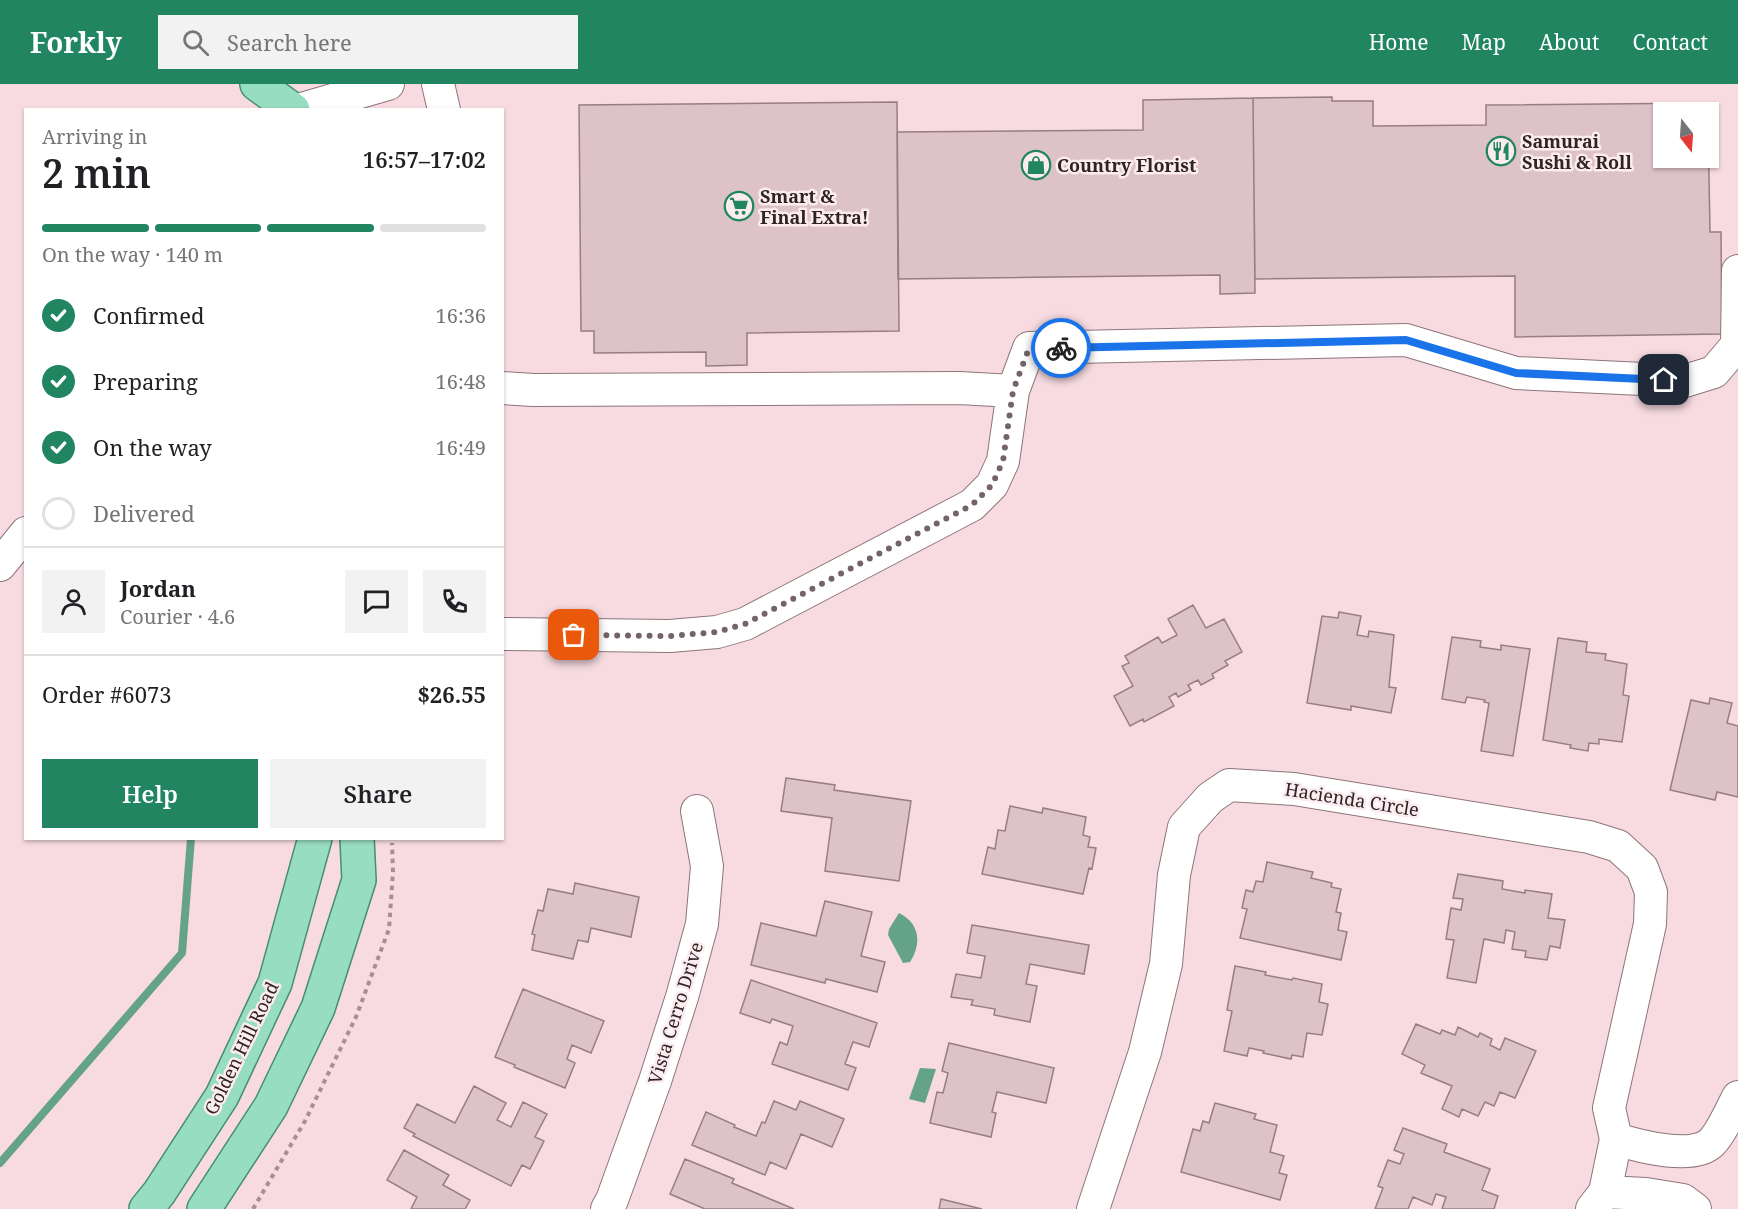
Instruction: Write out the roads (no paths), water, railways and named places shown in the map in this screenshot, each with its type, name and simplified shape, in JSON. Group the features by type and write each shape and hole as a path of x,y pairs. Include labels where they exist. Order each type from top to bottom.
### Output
{"main road":[{"path":"257,84 292,108"},
{"path":"295,108 298,84"},
{"name":"Golden Hill Road","path":"146,1209 159,1193 222,1096 275,983 314,840"},
{"path":"204,1209 271,1106 318,1008 359,880 357,840"}],"street":[{"path":"302,108 388,84"},
{"path":"438,84 444,108"},
{"path":"504,634 670,636 717,632 745,624 972,505 992,485 1003,461 1013,391 1029,348 1406,340 1516,373 1685,381 1714,372 1737,345 1738,271"},
{"path":"504,388 533,390 959,388 1013,391"},
{"path":"0,565 24,535"},
{"name":"Hacienda Circle","path":"1094,1209 1148,1041 1166,964 1174,875 1184,827 1210,798 1229,785 1294,789 1589,837 1618,846 1642,868 1651,892 1650,924 1609,1108 1616,1139 1599,1200 1646,1194 1683,1200 1695,1209"},
{"name":"Vista Cerro Drive","path":"607,1209 655,1081 702,924 707,866 697,811"},
{"path":"1616,1139 1684,1151 1702,1149 1713,1141 1738,1097"}],"waterway":[{"path":"0,1163 182,953 191,840"}],"place":[{"name":"Samurai Sushi & Roll","path":"1501,151"},
{"name":"Country Florist","path":"1036,165"},
{"name":"Smart & Final Extra!","path":"739,206"}]}
